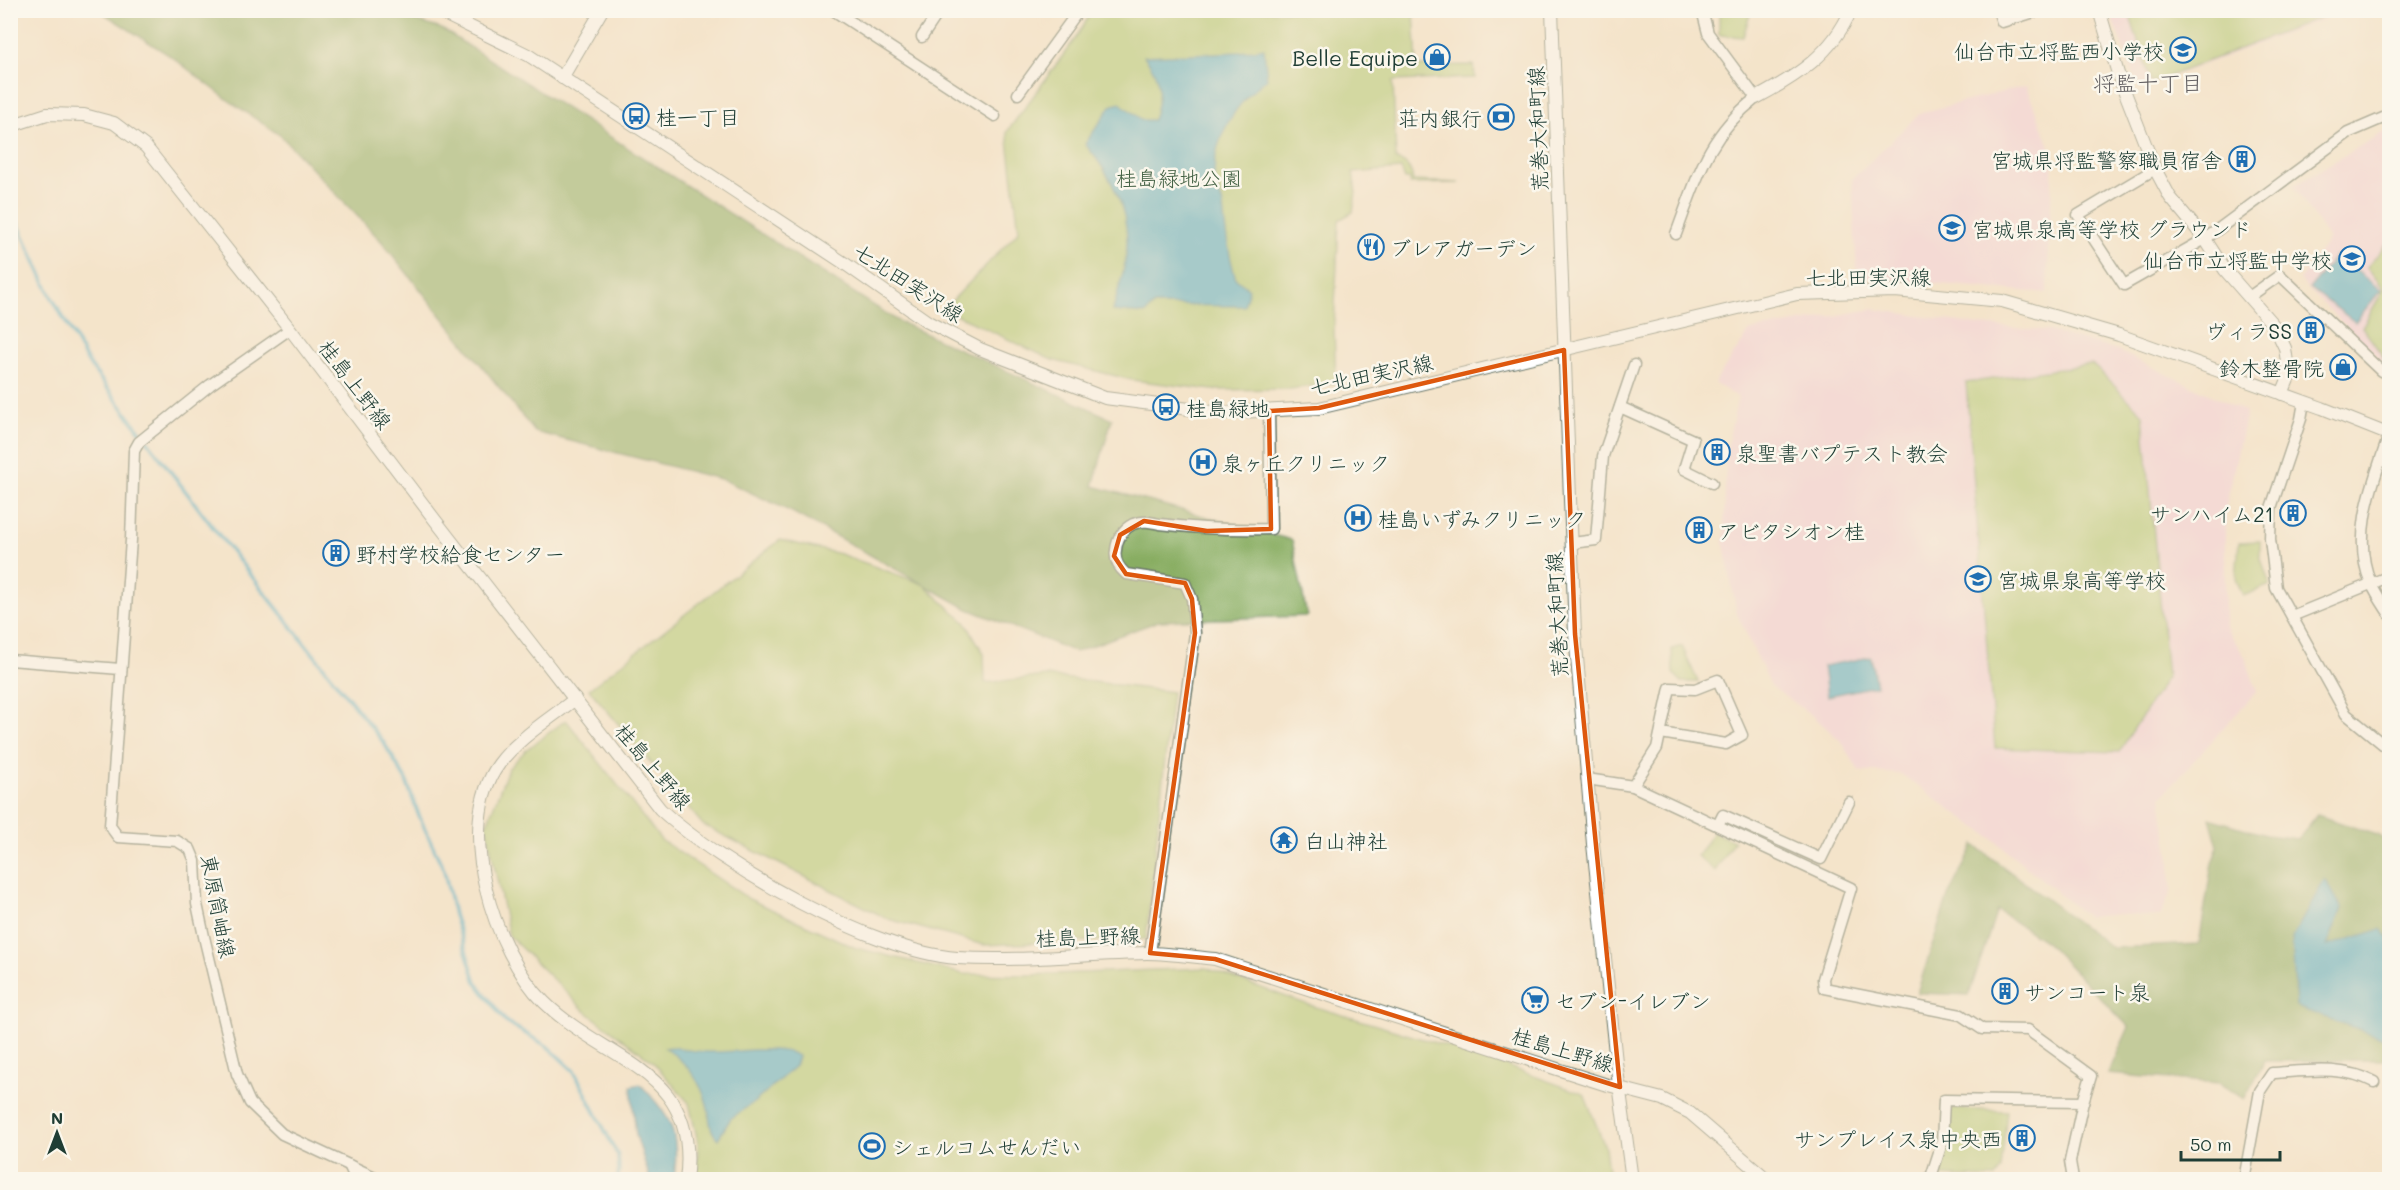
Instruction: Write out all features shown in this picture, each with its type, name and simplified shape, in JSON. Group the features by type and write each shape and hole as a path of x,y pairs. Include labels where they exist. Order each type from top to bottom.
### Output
{"street":[{"name":"七北田実沢線","path":"436,10 498,38 562,78 844,263 928,322 980,349 1105,398 1220,413 1319,408 1797,294 1896,291 2002,301 2119,335 2389,435"},
{"path":"562,78 602,10"},
{"path":"833,10 995,116"},
{"path":"922,37 940,10"},
{"path":"1018,94 1079,10"},
{"name":"荒巻大和町線","path":"1552,10 1575,634 1587,779 1632,1179"},
{"path":"1702,10 1708,33 1756,98"},
{"path":"1676,234 1698,175 1716,138 1734,116 1756,98 1800,74 1822,55 1845,25 1851,10"},
{"path":"1998,10 2002,22 2041,10"},
{"path":"2099,10 2119,77 2155,169 2170,197 2205,239 2225,270 2275,327 2285,348 2289,377 2282,394"},
{"name":"桂島上野線","path":"10,126 47,114 84,115 114,123 146,147 290,329 660,809 687,834 757,878 882,939 920,951 956,958 1150,953 1215,959 1559,1070 1662,1099 1690,1113 1768,1179"},
{"path":"2155,169 2078,215 2124,285 2205,239 2348,133 2390,115"},
{"path":"2249,297 2280,275 2381,370 2390,374"},
{"name":"東原筒岫線","path":"290,329 210,385 139,442 134,451 132,540 120,669 110,826 118,837 177,841 190,849 195,861 197,904 205,941 243,1091 260,1115 282,1134 381,1179"},
{"path":"1572,543 1596,540 1603,456 1634,365"},
{"path":"2304,402 2301,419 2271,508 2270,539 2276,588 2346,714 2390,750"},
{"path":"1620,407 1693,440 1684,469 1712,483"},
{"path":"1150,953 1196,633 1192,599 1185,583 1125,574 1119,568 1114,556 1116,546 1120,535 1144,521 1207,531 1271,529 1269,411"},
{"path":"2389,435 2364,519 2364,555 2370,582 2390,615"},
{"path":"2292,616 2370,582 2390,576"},
{"path":"10,660 120,669"},
{"path":"1633,786 1657,748 1670,688 1695,689 1718,680 1742,735 1726,744 1661,734"},
{"path":"575,699 521,742 499,764 485,790 477,828 484,875 501,937 526,982 554,1010 643,1071 669,1095 678,1109 687,1139 686,1179"},
{"path":"1587,779 1633,786 1851,888 1823,979 1824,988 1961,1015 1982,1029 2028,1030 2091,1076 2070,1161 2073,1179"},
{"path":"1718,825 1722,815 1821,859 1849,802"},
{"path":"2244,1179 2260,1091 2272,1073 2325,1070 2356,1072 2374,1082"},
{"path":"1930,1179 1942,1143 1944,1100 2083,1102"},
{"path":"349,1165 356,1179"}],"highlighted area":[{"path":"1564,350 1575,634 1620,1087 1215,959 1150,953 1195,633 1192,599 1185,583 1126,574 1114,556 1120,535 1144,521 1207,531 1271,529 1269,411 1319,408"}],"shaded area":[{"name":"仙台市立将監西小学校","path":"2109,10 2346,11 2139,89"},
{"name":"宮城県泉高等学校 グラウンド","path":"2026,86 2053,154 2047,293 1857,277 1852,179 1920,113"},
{"name":"仙台市立将監中学校","path":"2389,129 2389,364 2383,362 2299,280 2329,239 2293,186"},
{"name":"宮城県泉高等学校","path":"1873,309 1978,325 2050,331 2114,349 2246,412 2225,511 2225,626 2245,657 2257,691 2161,797 2170,861 2171,891 2160,917 2118,914 2087,917 1993,839 1901,774 1859,771 1842,742 1813,716 1771,686 1737,614 1724,544 1726,452 1738,397 1714,383 1750,331"}],"green space":[{"name":"仙台市立将監西小学校","path":"2128,10 2338,10 2338,11 2151,83"},
{"path":"100,11 381,11 442,29 898,321 1112,419 1093,486 1292,540 1307,616 1159,621 1075,652 968,609 792,512 724,480 535,432 382,242 281,136 228,100 172,57"},
{"name":"桂島緑地公園","path":"1092,11 1414,11 1417,66 1474,65 1475,78 1393,81 1396,160 1408,168 1413,181 1459,183 1410,184 1410,179 1405,179 1401,169 1353,173 1356,192 1353,212 1339,220 1334,328 1336,383 1290,389 1213,390 1132,380 1052,360 944,309 1019,231 1007,132 1075,39"},
{"path":"1719,11 1751,11 1743,37 1719,35"},
{"path":"2389,241 2389,360 2384,358 2362,327 2384,289 2367,267"},
{"path":"2092,364 2143,414 2167,677 2119,752 1995,748 1966,383"},
{"path":"780,540 840,554 923,584 966,623 984,654 985,683 1046,676 1172,692 1146,939 984,945 888,919 703,825 589,689"},
{"path":"2260,541 2260,556 2270,585 2243,596 2236,579 2239,542"},
{"path":"1682,646 1698,682 1682,682 1673,673 1672,649"},
{"path":"566,720 661,840 749,899 856,948 963,974 1029,975 1206,968 1306,1004 1476,1055 1584,1094 1605,1147 1609,1179 697,1179 698,1142 689,1103 652,1061 585,1011 509,936 486,826 508,769 526,750"},
{"path":"2317,815 2380,836 2389,845 2389,1060 2265,1061 2244,1099 2219,1083 2108,1074 2129,1027 2046,942 1997,910 1969,995 1917,993 1948,896 1974,845 2112,948 2199,944 2212,863 2218,846 2210,818 2266,835 2298,839"},
{"path":"1713,832 1734,841 1715,871 1697,856"},
{"path":"1952,1109 2007,1111 2001,1170 1995,1178 1936,1176 1946,1150 1948,1114"}],"water":[{"path":"1264,48 1267,79 1246,98 1229,121 1222,134 1215,162 1214,180 1222,203 1236,279 1249,289 1244,306 1154,305 1145,314 1113,311 1125,263 1126,225 1118,196 1111,182 1085,144 1111,106 1120,103 1142,120 1153,120 1158,102 1158,86 1154,72 1144,56 1240,52"},
{"path":"2336,255 2381,290 2355,322 2310,288"},
{"path":"1871,657 1876,686 1827,696 1823,666"},
{"path":"2325,879 2342,908 2327,946 2381,929 2389,939 2389,1040 2296,1007 2292,938"},
{"path":"665,1048 704,1052 780,1050 798,1056 795,1066 756,1101 731,1118 718,1139 711,1129 702,1090 686,1066"},
{"path":"640,1084 660,1106 671,1127 676,1149 674,1179 650,1179 636,1135 631,1086"}],"waterway":[{"path":"10,206 50,294 89,364 215,530 384,743 406,780 419,816 444,870 454,915 476,982 506,1022 547,1046 574,1071 618,1156 617,1180"}],"place":[{"name":"仙台市立将監西小学校","path":"2183,50"},
{"name":"Belle Equipe","path":"1437,57"},
{"name":"桂一丁目","path":"636,116"},
{"name":"荘内銀行","path":"1501,117"},
{"name":"宮城県将監警察職員宿舎","path":"2242,159"},
{"name":"宮城県泉高等学校 グラウンド","path":"1952,228"},
{"name":"ブレアガーデン","path":"1371,247"},
{"name":"仙台市立将監中学校","path":"2352,259"},
{"name":"ヴィラSS","path":"2311,330"},
{"name":"鈴木整骨院","path":"2343,367"},
{"name":"桂島緑地","path":"1166,407"},
{"name":"泉聖書バプテスト教会","path":"1717,452"},
{"name":"泉ヶ丘クリニック","path":"1203,462"},
{"name":"サンハイム21","path":"2293,513"},
{"name":"桂島いずみクリニック","path":"1358,518"},
{"name":"アビタシオン桂","path":"1699,530"},
{"name":"野村学校給食センター","path":"336,553"},
{"name":"宮城県泉高等学校","path":"1978,579"},
{"name":"白山神社","path":"1284,840"},
{"name":"サンコート泉","path":"2005,991"},
{"name":"セブン-イレブン","path":"1535,1000"},
{"name":"サンプレイス泉中央西","path":"2022,1138"},
{"name":"シェルコムせんだい","path":"872,1146"}],"district":[{"name":"将監十丁目","path":"2148,82"}]}
